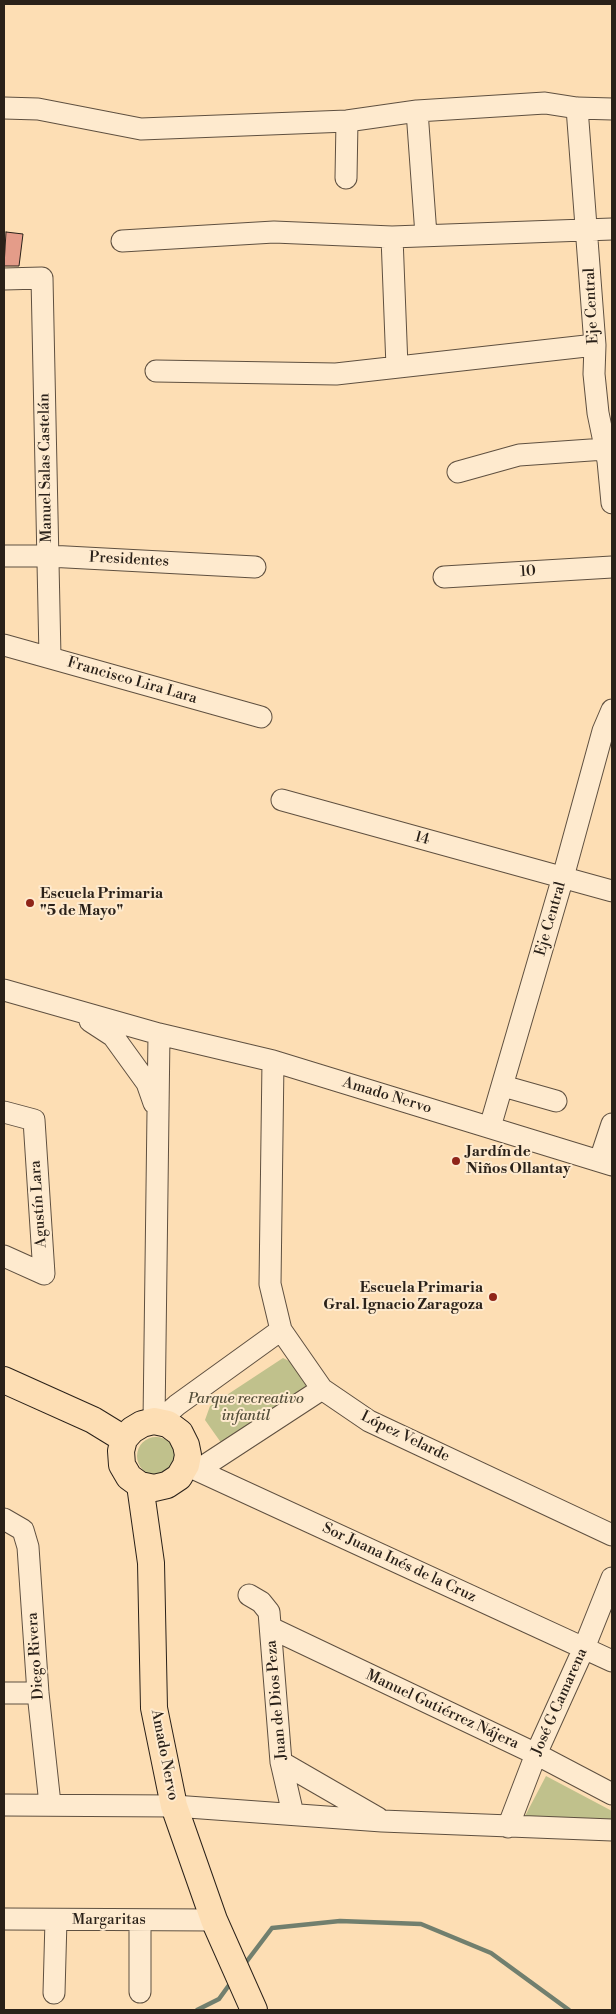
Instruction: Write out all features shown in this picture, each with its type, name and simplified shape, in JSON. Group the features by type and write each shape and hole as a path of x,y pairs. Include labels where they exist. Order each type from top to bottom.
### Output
{"main road":[{"path":"4,1380 93,1420 124,1439"},
{"path":"156,1421 168,1424 180,1433 186,1445 192,1468 167,1485 154,1488 140,1485 129,1477 122,1465 121,1452 124,1439 132,1430 142,1424 156,1421"},
{"name":"Amado Nervo","path":"140,1485 152,1563 154,1708 174,1806 214,1920 250,2002"}],"street":[{"path":"4,108 38,109 141,129 347,121 417,111 545,103 577,108 612,109"},
{"name":"Eje Central","path":"577,108 588,230 595,345 594,374 598,413 608,461 612,503"},
{"path":"417,111 426,235"},
{"path":"346,178 347,121"},
{"path":"122,241 274,232 392,237 612,229"},
{"path":"392,237 397,367"},
{"name":"Manuel Salas Castelán","path":"4,280 42,278 50,657"},
{"path":"156,371 336,374 595,345"},
{"path":"594,374 612,358"},
{"path":"458,472 519,455 605,449"},
{"name":"Presidentes","path":"4,556 48,556 255,567"},
{"name":"10","path":"444,577 612,567"},
{"name":"Francisco Lira Lara","path":"4,644 260,717"},
{"name":"Eje Central","path":"490,1128 603,731 612,710"},
{"name":"14","path":"282,800 612,891"},
{"name":"Amado Nervo","path":"4,990 159,1034 273,1061 606,1162"},
{"path":"71,1009 113,1036 148,1084 158,1114"},
{"path":"156,1421 159,1034"},
{"name":"López Velarde","path":"273,1061 270,1284 281,1330 322,1389 369,1421 612,1535"},
{"path":"503,1086 556,1101"},
{"name":"Agustín Lara","path":"4,1112 34,1120 44,1274 4,1256"},
{"path":"606,1162 612,1124"},
{"path":"156,1421 281,1330"},
{"path":"192,1468 322,1389"},
{"name":"Sor Juana Inés de la Cruz","path":"192,1468 612,1661"},
{"name":"Diego Rivera","path":"4,1519 23,1530 28,1547 38,1693 50,1804"},
{"name":"José G Camarena","path":"508,1827 536,1754 584,1648 612,1578"},
{"name":"Juan de Dios Peza","path":"250,1594 261,1602 269,1612 281,1762 293,1814"},
{"name":"Manuel Gutiérrez Nájera","path":"271,1628 536,1754 612,1794"},
{"path":"4,1693 38,1693"},
{"path":"281,1762 382,1820"},
{"path":"4,1804 174,1806 508,1827 612,1830"},
{"name":"Margaritas","path":"4,1920 214,1920"},
{"path":"54,1993 56,1920"},
{"path":"140,1920 140,1992"}],"green space":[{"name":"Parque recreativo infantil","path":"283,1358 293,1363 308,1384 308,1394 222,1444 205,1420 210,1406"},
{"path":"156,1437 169,1443 175,1456 169,1469 156,1475 143,1469 137,1456 143,1443"},
{"path":"546,1776 612,1811 612,1821 525,1816"}],"building":[{"path":"6,232 23,234 19,266 4,266"}],"waterway":[{"path":"244,1965 272,1928 340,1921 421,1924 491,1953 569,2010"},
{"path":"197,2010 219,1999 232,1981"}],"place":[{"name":"Escuela Primaria \"5 de Mayo\"","path":"30,903"},
{"name":"Jardín de Niños Ollantay","path":"456,1161"},
{"name":"Escuela Primaria Gral. Ignacio Zaragoza","path":"493,1297"}]}
